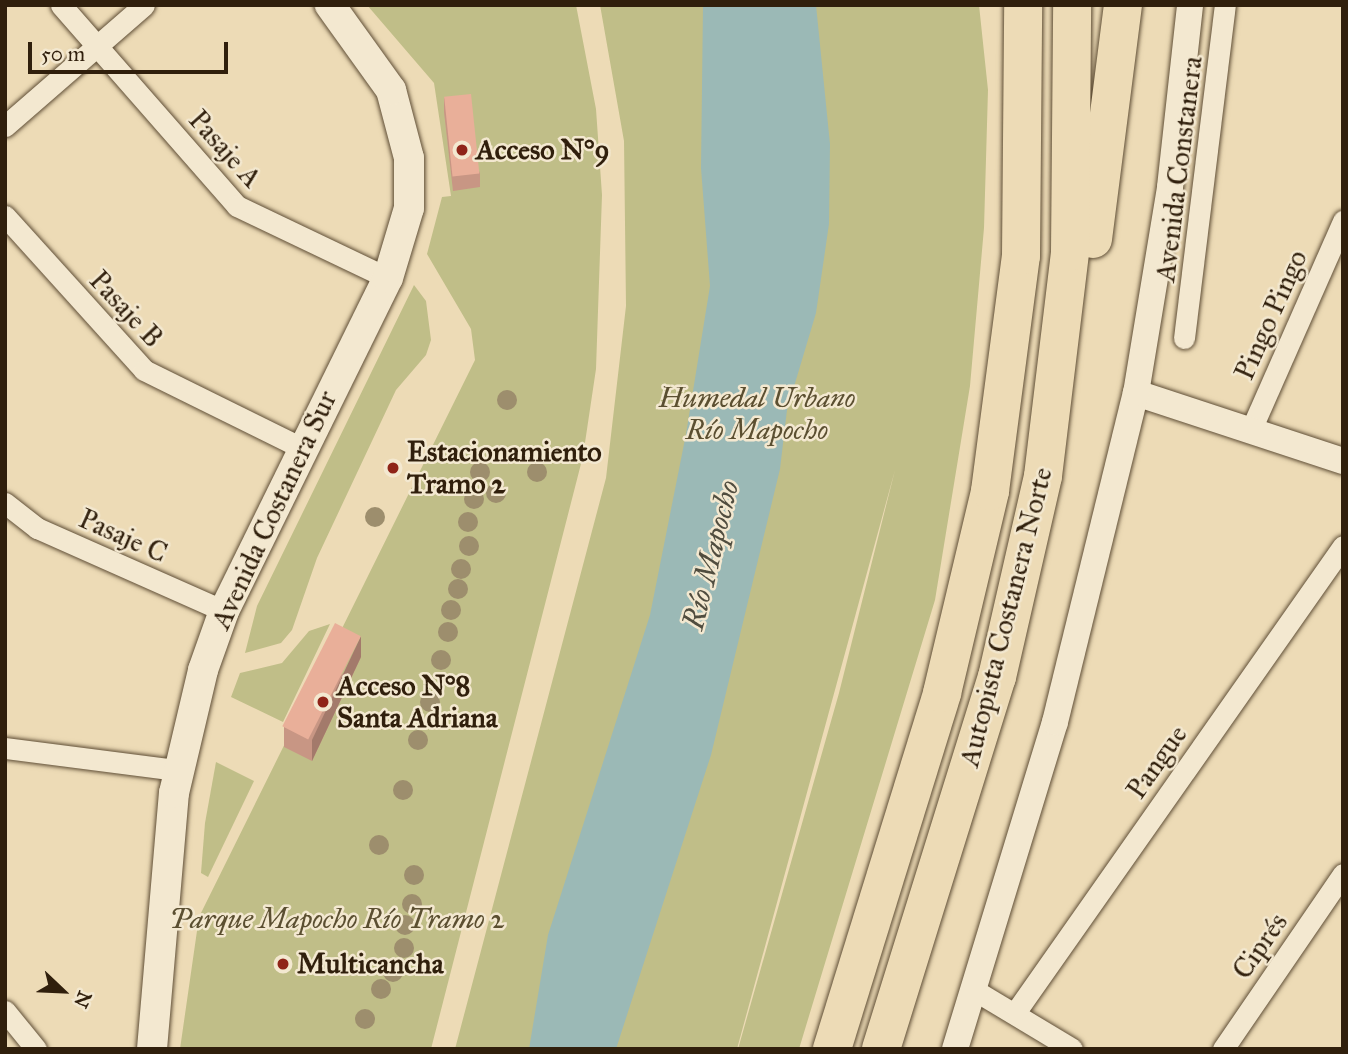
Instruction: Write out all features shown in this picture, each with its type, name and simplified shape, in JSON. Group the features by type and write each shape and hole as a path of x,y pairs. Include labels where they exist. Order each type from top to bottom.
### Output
{"highway":[{"path":"1013,5 1024,66"},
{"name":"Autopista Costanera Norte","path":"832,1049 942,693 990,491 1021,256 1023,5"},
{"name":"Autopista Costanera Norte","path":"881,1049 997,677 1052,421 1072,212 1072,5"},
{"path":"1052,421 1086,284 1123,5"}],"main road":[{"name":"Avenida Costanera Sur","path":"152,1049 177,770 223,611 388,278 409,208 405,132 382,70 330,5"}],"street":[{"name":"Pasaje A","path":"61,5 237,206 388,278"},
{"path":"5,126 144,5"},
{"name":"Avenida Constanera","path":"1184,338 1224,5"},
{"path":"956,1049 1084,618 1136,393 1193,12"},
{"name":"Pasaje B","path":"5,216 144,370 302,448"},
{"name":"Pingo Pingo","path":"1250,432 1343,220"},
{"path":"1136,393 1343,461"},
{"name":"Pasaje C","path":"5,503 37,528 223,611"},
{"name":"Pangue","path":"1017,1010 1343,546"},
{"path":"5,748 177,770"},
{"name":"Ciprés","path":"1223,1049 1343,874"},
{"path":"974,990 1017,1010 1072,1049"},
{"path":"5,1011 36,1049"}],"green space":[{"name":"Parque Mapocho Río Tramo 2","path":"367,5 576,5 596,109 602,195 596,369 583,456 431,1049 180,1049 199,917 475,360 471,329 427,254 442,197 451,196 434,83"},
{"name":"Humedal Urbano Río Mapocho","path":"600,5 979,5 988,90 984,228 970,386 935,600 799,1049 738,1049 839,693 895,470 737,1049 455,1049 606,478 626,306 624,141"},
{"path":"414,285 426,301 431,340 426,355 396,390 317,558 292,630 281,643 245,653 257,606"},
{"path":"330,624 283,722 231,697 240,673 282,663 309,631"},
{"path":"216,762 254,781 208,877 201,873 205,823"}],"water":[{"name":"Río Mapocho","path":"703,5 816,5 830,144 829,224 816,313 787,410 780,469 711,755 616,1049 529,1049 548,935 650,615 686,434 710,286 701,168"}],"building":[{"name":"Acceso N°9","path":"471,94 479,174 453,176 444,97"},
{"path":"335,623 361,636 308,740 282,726"}],"place":[{"name":"Acceso N°9","path":"462,150"},
{"name":"Estacionamiento Tramo 2","path":"393,468"},
{"name":"Acceso N°8 Santa Adriana","path":"323,702"},
{"name":"Multicancha","path":"283,964"}]}
